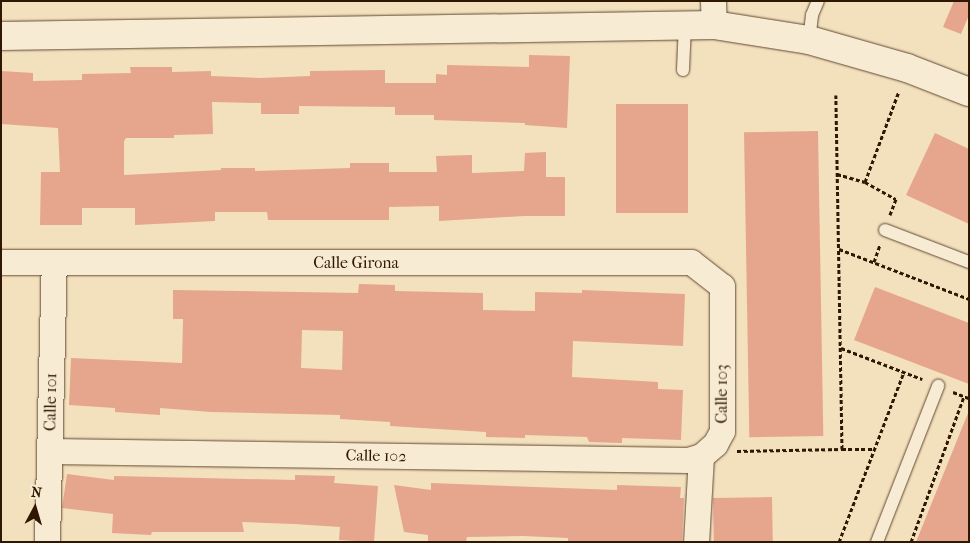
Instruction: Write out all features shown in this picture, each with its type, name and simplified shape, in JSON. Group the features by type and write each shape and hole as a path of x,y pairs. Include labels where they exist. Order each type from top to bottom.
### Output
{"street":[{"path":"1,36 684,25 713,13 907,68 969,92"},
{"name":"Calle Girona","path":"1,262 690,262 707,275"},
{"name":"Calle 101","path":"47,542 54,263"},
{"name":"Calle 103","path":"696,542 708,450 722,431 722,286 707,275"},
{"name":"Calle 102","path":"50,451 688,460 708,450"}],"lane":[{"path":"809,40 812,15 818,1"},
{"path":"683,70 684,25"},
{"path":"885,230 969,262"},
{"path":"877,542 938,386"}],"path":[{"path":"865,182 907,68"},
{"path":"836,95 842,449"},
{"path":"837,174 865,182 896,199 874,262"},
{"path":"839,248 969,299"},
{"path":"841,348 969,398"},
{"path":"839,542 904,372"},
{"path":"910,542 964,396"},
{"path":"708,450 740,452 874,449"}],"building":[{"path":"954,1 969,1 969,15 961,34 943,27"},
{"path":"529,55 570,56 567,128 525,125 525,123 434,120 434,115 395,115 395,107 299,106 299,114 261,114 261,103 212,102 213,134 174,135 174,138 126,138 124,141 124,175 221,170 221,168 255,168 255,171 350,168 350,163 389,163 389,172 437,172 436,156 472,155 472,173 524,171 525,153 546,152 546,177 565,177 565,216 524,216 439,221 439,206 389,207 389,220 268,220 267,212 215,212 215,221 135,225 135,208 82,208 82,225 40,225 41,172 60,172 58,128 1,124 1,71 33,73 33,81 82,80 82,74 131,73 130,67 172,67 172,72 211,71 211,76 260,78 310,76 310,71 385,70 385,83 436,83 436,74 447,75 447,65 529,67"},
{"path":"616,104 688,104 688,213 616,213"},
{"path":"818,131 823,436 749,437 744,132"},
{"path":"935,133 969,149 969,224 906,195"},
{"path":"359,284 395,285 395,291 483,293 483,310 535,311 535,292 582,293 582,290 685,294 683,346 573,341 572,377 658,382 658,389 683,390 681,440 622,438 622,443 589,442 587,437 525,435 525,438 486,437 486,432 390,426 390,422 340,419 340,415 211,412 160,408 160,415 115,412 115,408 69,405 71,358 182,363 183,319 173,319 173,290 358,293","holes":["302,330 343,331 342,370 301,368"]},
{"path":"875,287 969,323 969,384 854,340"},
{"path":"968,413 969,542 916,542"},
{"path":"67,474 114,480 114,476 295,480 295,475 335,476 334,483 378,486 374,542 339,540 340,527 242,522 244,532 152,532 151,535 112,533 113,514 62,508"},
{"path":"431,483 617,490 617,485 681,487 680,498 684,498 682,542 583,542 568,541 568,538 523,536 467,537 466,542 428,542 428,535 404,532 394,485 431,490"},
{"path":"772,497 773,542 714,542 713,498"}]}
